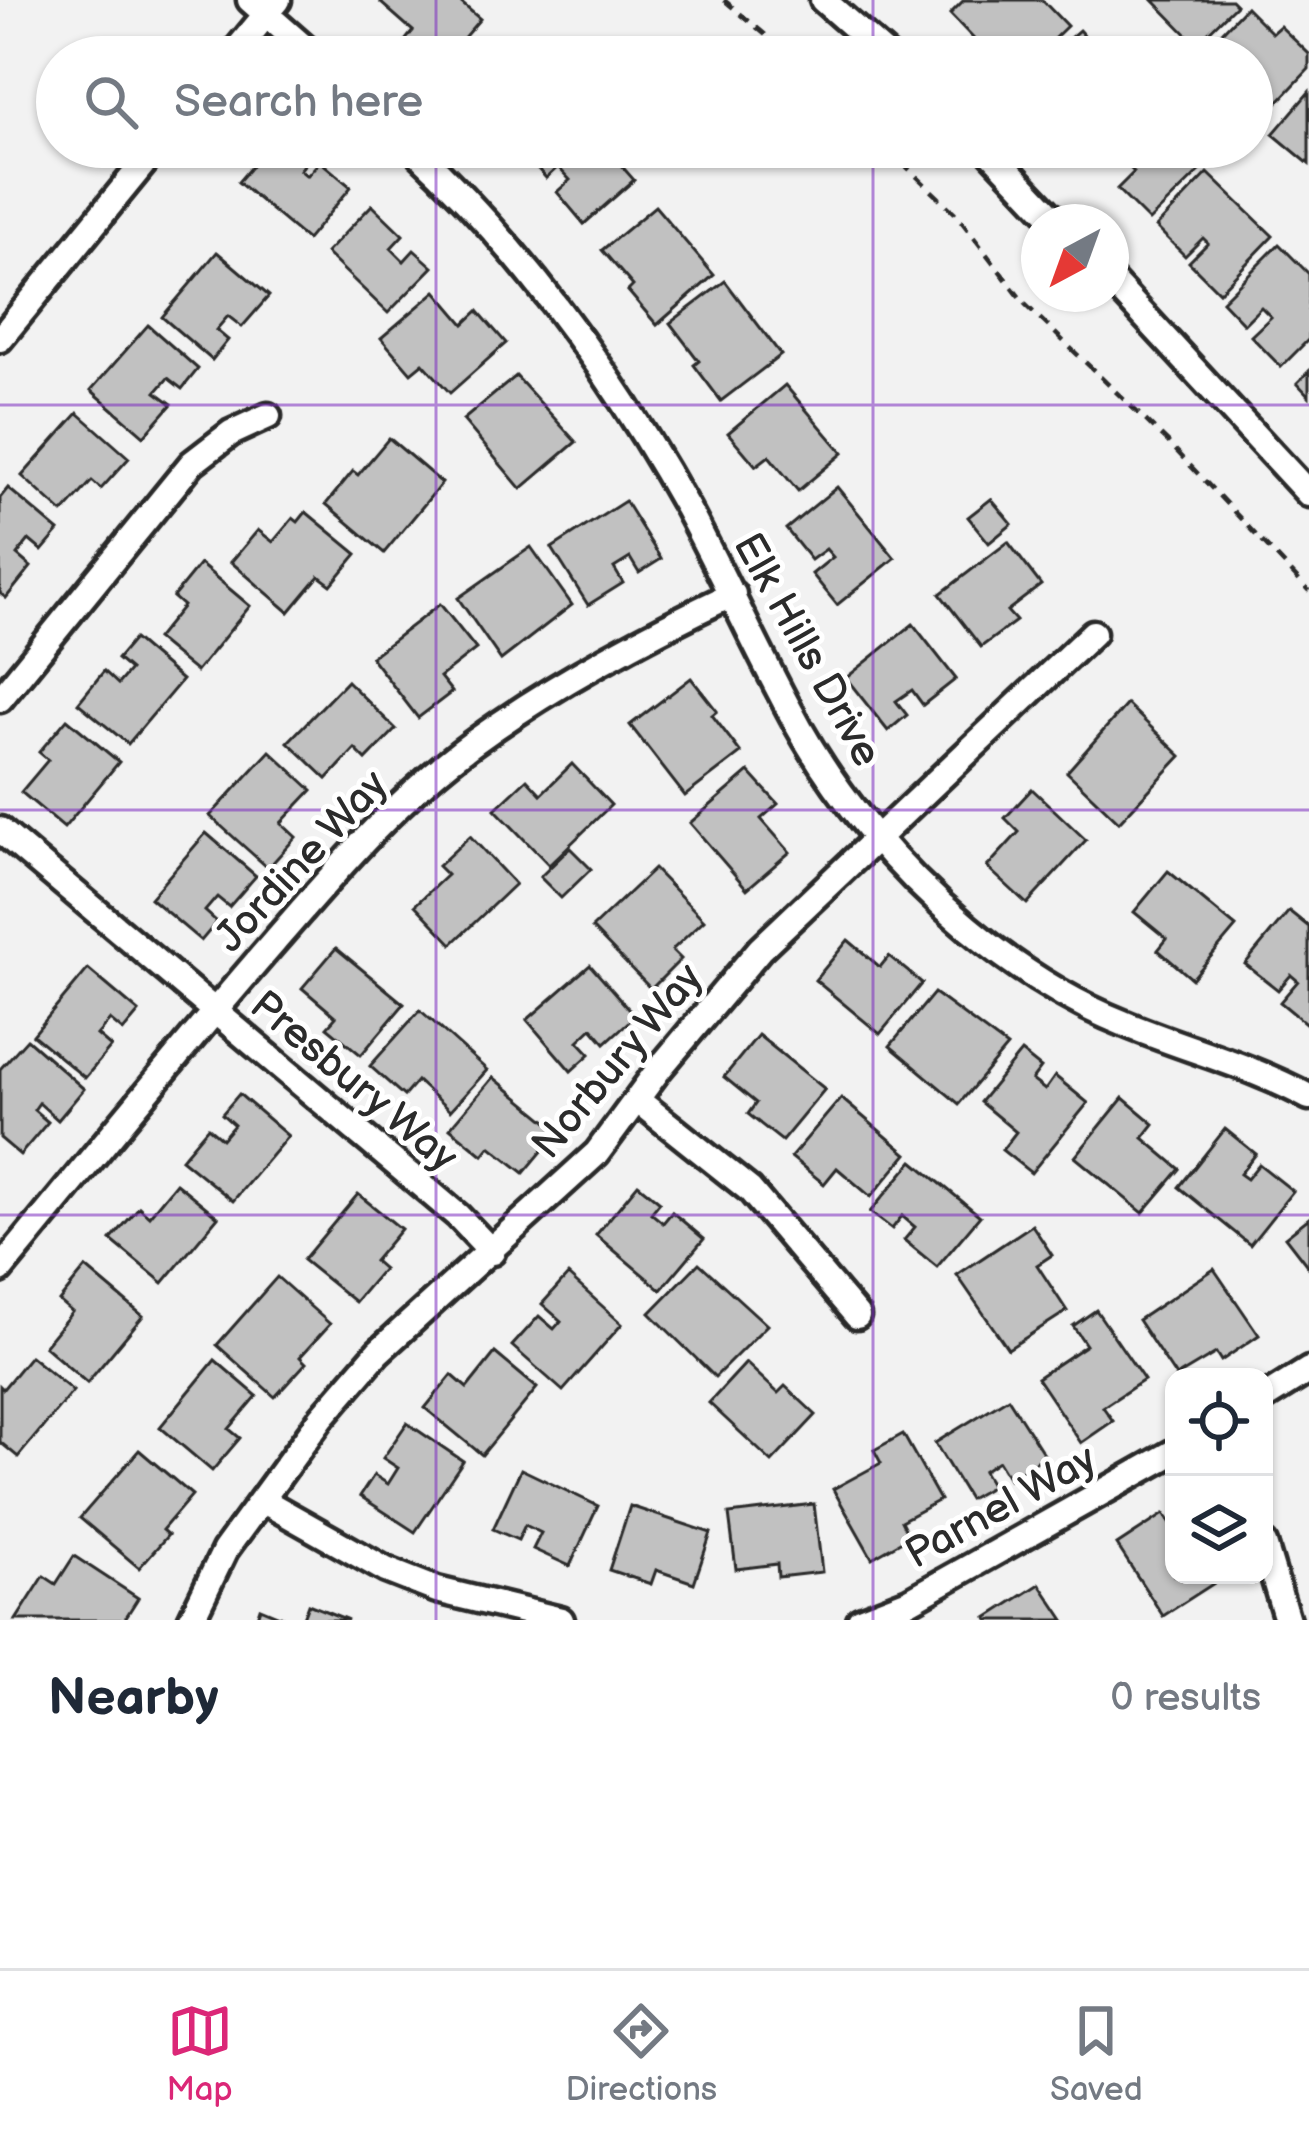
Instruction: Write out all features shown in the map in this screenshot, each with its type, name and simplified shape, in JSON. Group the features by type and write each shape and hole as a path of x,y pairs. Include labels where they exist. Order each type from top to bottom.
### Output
{"street":[{"path":"823,0 864,36"},
{"path":"245,36 265,5 295,36"},
{"path":"0,339 141,168"},
{"name":"Elk Hills Drive","path":"432,168 505,246 578,338 684,504 790,713 876,836 970,929 1076,1001 1309,1097"},
{"path":"1006,168 1041,204"},
{"path":"1129,299 1309,494"},
{"path":"0,699 192,463 232,433 268,416"},
{"name":"Jordine Way","path":"0,1270 341,864 471,744 647,634 733,594"},
{"name":"Norbury Way","path":"191,1620 225,1550 322,1417 378,1352 597,1153 760,949 1093,632"},
{"name":"Presbury Way","path":"0,830 458,1216 492,1252"},
{"path":"637,1100 750,1190 857,1316"},
{"path":"1273,1392 1309,1370"},
{"name":"Parnel Way","path":"860,1620 913,1611 1165,1457"},
{"path":"262,1500 386,1570 437,1590 561,1620"},
{"path":"1273,1574 1287,1620"}],"path":[{"path":"724,0 767,36"},
{"path":"908,168 956,213 1024,304 1168,442 1309,591"}],"building":[{"path":"458,0 480,19 465,36 409,36 413,31 381,3"},
{"path":"964,0 1042,0 1067,26 1057,36 971,36 950,14"},
{"path":"1153,0 1231,0 1236,5 1204,36 1188,36"},
{"path":"1246,7 1272,33 1280,26 1309,54 1309,69 1273,107 1273,36 1218,36"},
{"path":"1309,92 1309,164 1273,134"},
{"path":"250,168 302,168 307,176 314,168 328,168 351,187 307,240 238,182"},
{"path":"537,168 557,168 546,178"},
{"path":"559,168 623,168 634,180 584,224 557,192 570,180"},
{"path":"1130,168 1203,168 1149,221 1117,189 1134,172"},
{"path":"1208,173 1273,236 1219,292 1189,262 1208,243 1203,238 1185,256 1156,227"},
{"path":"372,205 403,235 391,248 404,261 414,250 433,267 388,313 326,253"},
{"path":"655,206 714,275 657,325 628,291 633,286 602,250"},
{"path":"1279,244 1309,274 1309,339 1281,367 1251,336 1271,317 1261,307 1244,324 1222,301"},
{"path":"217,252 269,296 242,327 228,316 216,330 228,340 212,360 162,317"},
{"path":"725,281 781,355 721,401 670,323"},
{"path":"436,291 464,324 478,311 506,343 450,393 423,363 411,373 381,338"},
{"path":"148,325 198,369 182,389 168,378 156,392 172,404 144,436 91,390"},
{"path":"1309,371 1309,396 1297,383"},
{"path":"516,376 576,442 521,489 463,420"},
{"path":"785,385 843,453 798,491 769,456 756,466 728,433"},
{"path":"78,413 129,458 101,489 92,481 63,513 22,476"},
{"path":"389,438 442,483 384,553 326,504"},
{"path":"837,487 895,558 837,605 812,574 833,557 826,549 811,560 786,529"},
{"path":"8,488 59,531 42,551 29,540 17,555 31,567 6,598 0,593 0,498"},
{"path":"991,499 1012,524 989,543 968,517"},
{"path":"625,501 661,559 639,573 630,558 614,568 623,583 588,605 552,548"},
{"path":"306,512 357,554 331,585 319,576 289,612 231,562 258,530 273,542 293,518 298,522"},
{"path":"1008,542 1041,585 1007,611 1016,621 981,647 940,594"},
{"path":"531,547 572,605 501,660 458,598"},
{"path":"200,564 250,606 196,672 156,639 183,606 173,597"},
{"path":"440,604 476,649 440,677 452,692 418,718 371,657"},
{"path":"913,624 956,679 923,705 912,690 896,701 907,715 888,731 846,678"},
{"path":"134,639 182,680 128,744 78,703 104,671 118,684 130,670 117,659"},
{"path":"691,678 741,753 685,796 630,725"},
{"path":"347,681 396,729 366,760 355,749 327,779 288,742"},
{"path":"1127,704 1181,756 1119,822 1067,772"},
{"path":"67,719 119,762 64,828 21,792 48,760 39,752"},
{"path":"270,751 312,790 281,823 296,837 268,868 210,816"},
{"path":"572,764 611,805 549,865 495,809 527,779 541,794"},
{"path":"749,772 778,804 761,819 790,852 747,889 690,823"},
{"path":"1032,789 1086,840 1027,904 987,867 1019,832 1005,818"},
{"path":"206,833 256,876 229,907 217,897 205,911 217,922 201,941 150,898"},
{"path":"470,836 515,884 452,944 415,905 447,875 438,866"},
{"path":"570,848 591,869 561,898 540,877"},
{"path":"654,869 704,920 672,950 681,959 651,989 592,928"},
{"path":"1168,871 1236,927 1192,979 1158,950 1167,939 1134,912"},
{"path":"1289,911 1309,927 1309,1026 1280,1002 1298,981 1291,975 1278,990 1245,964"},
{"path":"848,940 880,967 889,956 922,983 880,1034 815,980"},
{"path":"336,948 404,1004 361,1055 327,1027 336,1017 302,988"},
{"path":"590,965 635,1016 605,1043 592,1028 578,1041 590,1054 571,1071 527,1020"},
{"path":"88,969 139,1012 123,1031 110,1020 97,1035 111,1047 85,1078 33,1035"},
{"path":"934,993 1007,1047 959,1104 890,1046"},
{"path":"420,1010 487,1070 450,1111 417,1081 404,1096 370,1066"},
{"path":"758,1035 825,1089 782,1141 748,1114 756,1103 724,1077"},
{"path":"27,1039 84,1089 58,1120 39,1103 34,1110 48,1122 20,1155 0,1138 0,1069"},
{"path":"1021,1052 1041,1068 1032,1080 1045,1090 1055,1076 1088,1103 1031,1173 1002,1150 1016,1132 980,1102"},
{"path":"493,1077 559,1131 524,1173 490,1146 483,1155 450,1128"},
{"path":"239,1094 288,1136 233,1201 181,1159 208,1127 222,1139 234,1125 222,1114"},
{"path":"841,1098 907,1154 871,1197 837,1168 824,1184 791,1157"},
{"path":"1123,1098 1154,1124 1143,1138 1180,1169 1143,1213 1075,1157"},
{"path":"1225,1129 1256,1154 1240,1174 1247,1179 1259,1164 1293,1191 1250,1245 1179,1187"},
{"path":"913,1161 980,1216 937,1267 904,1240 915,1227 902,1216 892,1229 870,1212"},
{"path":"176,1183 218,1217 163,1283 111,1240 139,1207 149,1216"},
{"path":"638,1184 660,1202 651,1213 663,1223 672,1212 704,1239 661,1290 596,1235"},
{"path":"358,1194 401,1229 374,1261 383,1269 355,1302 303,1260"},
{"path":"1309,1218 1309,1268 1285,1237"},
{"path":"1032,1225 1052,1255 1037,1265 1067,1311 1008,1349 957,1275"},
{"path":"699,1263 767,1325 715,1377 650,1313"},
{"path":"86,1268 143,1316 87,1383 44,1346 72,1312 59,1301"},
{"path":"1214,1269 1259,1335 1221,1361 1216,1353 1191,1368 1170,1368 1138,1320"},
{"path":"568,1275 622,1324 563,1391 512,1346 539,1316 554,1329 561,1321 542,1304"},
{"path":"277,1277 330,1324 300,1357 306,1363 275,1397 217,1345"},
{"path":"1096,1310 1144,1380 1103,1407 1113,1421 1081,1443 1037,1378 1086,1345 1073,1326"},
{"path":"495,1353 537,1388 482,1455 425,1408 452,1375 467,1388"},
{"path":"30,1356 73,1391 18,1457 0,1442 0,1386 3,1389"},
{"path":"215,1360 257,1396 229,1429 240,1438 212,1471 160,1427"},
{"path":"746,1363 778,1393 785,1386 816,1415 772,1462 709,1403"},
{"path":"1008,1398 1045,1456 1009,1479 998,1461 983,1471 992,1486 969,1499 935,1443"},
{"path":"407,1423 463,1461 415,1532 360,1496 374,1475 388,1484 398,1468 383,1458"},
{"path":"903,1434 940,1500 901,1521 909,1537 872,1558 833,1489 881,1463 874,1450"},
{"path":"139,1450 192,1495 162,1530 168,1535 139,1568 80,1518"},
{"path":"521,1469 598,1506 570,1566 533,1549 541,1533 525,1525 518,1540 493,1529"},
{"path":"814,1504 822,1572 778,1577 777,1564 736,1569 729,1514"},
{"path":"630,1506 711,1533 694,1583 656,1570 651,1584 609,1570"},
{"path":"1164,1514 1165,1584 1213,1584 1163,1616 1117,1545"},
{"path":"74,1556 138,1598 124,1620 16,1620 44,1576 56,1584"},
{"path":"1040,1584 1064,1620 988,1620 987,1618"},
{"path":"308,1604 348,1620 302,1620"},
{"path":"260,1608 289,1620 256,1620"}]}
